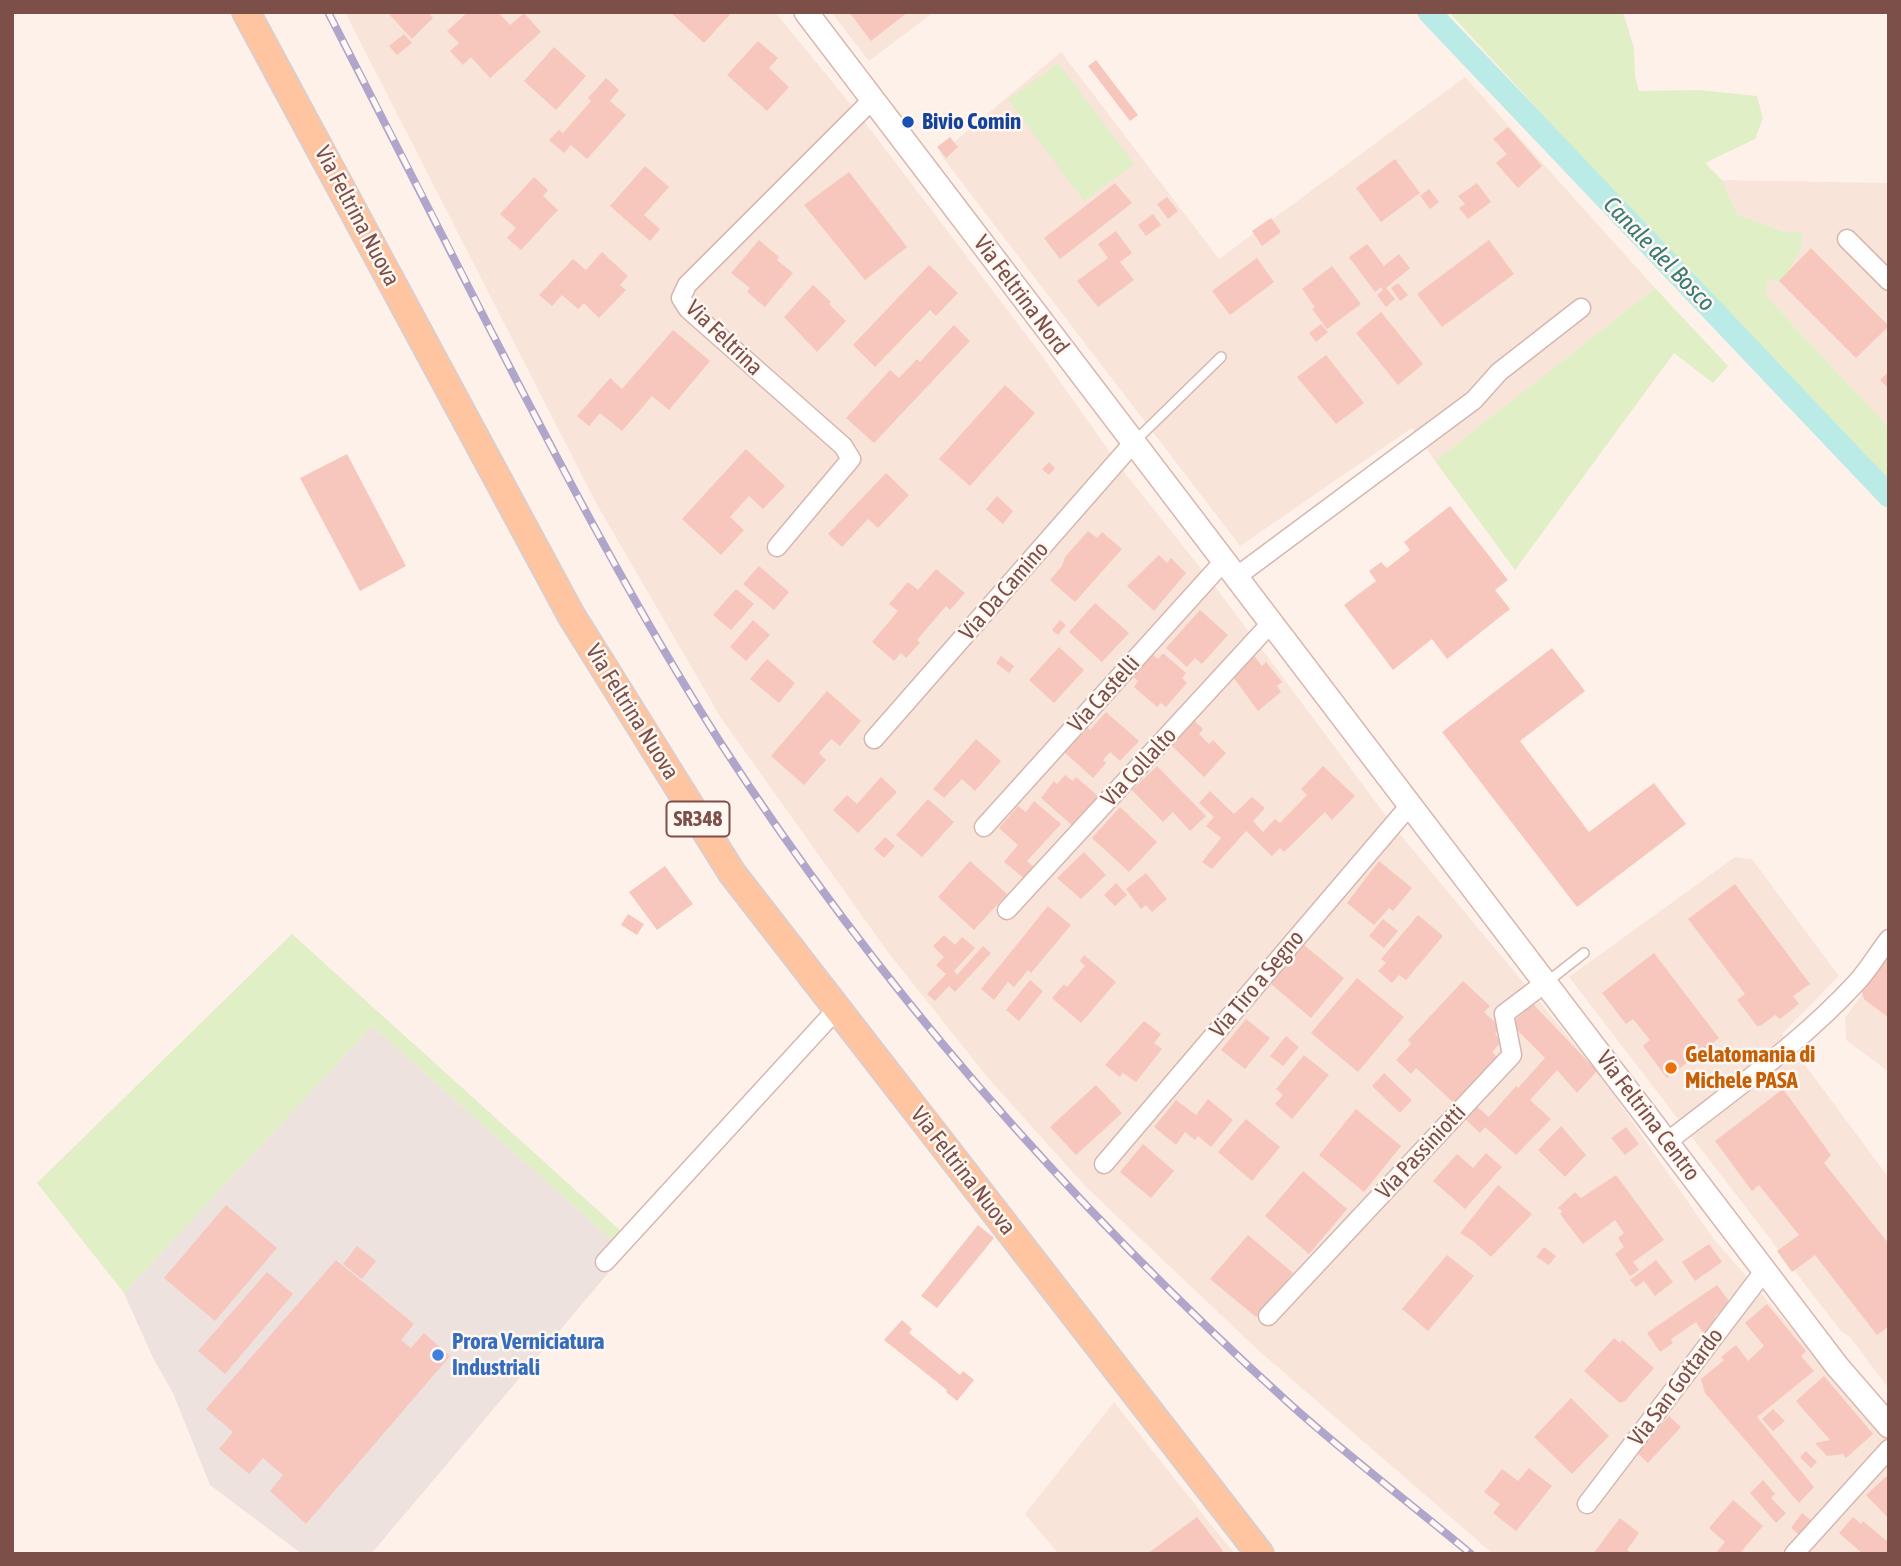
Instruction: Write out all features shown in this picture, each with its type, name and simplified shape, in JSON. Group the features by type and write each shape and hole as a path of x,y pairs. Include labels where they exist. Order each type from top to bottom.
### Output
{"main road":[{"name":"Via Feltrina Nuova","path":"246,12 571,615 732,873 1260,1554"},
{"name":"Via Feltrina Nord","path":"806,12 1410,805"},
{"name":"Via Feltrina Centro","path":"1410,805 1837,1366 1889,1426"}],"street":[{"name":"Via Feltrina","path":"777,547 851,459 843,446 688,309 681,298 687,285 872,100"},
{"path":"1847,239 1889,281"},
{"path":"1230,569 1474,400 1499,372 1581,308"},
{"name":"Via Da Camino","path":"874,739 1134,442"},
{"name":"Via Castelli","path":"984,827 1230,569"},
{"name":"Via Collalto","path":"1007,910 1271,623"},
{"name":"Via Tiro a Segno","path":"1104,1164 1410,805"},
{"path":"1667,1142 1818,1021 1859,980 1889,939"},
{"name":"Via Passiniotti","path":"1268,1316 1512,1055 1504,1014 1545,983"},
{"path":"605,1262 837,1009"},
{"name":"Via San Gottardo","path":"1587,1504 1765,1270"},
{"path":"1794,1554 1889,1449"}],"lane":[{"path":"1134,442 1221,357"},
{"path":"1545,983 1584,953"}],"shaded area":[{"path":"345,12 775,12 861,117 1040,353 1121,468 1214,585 1395,828 1597,1071 1713,1238 1889,1441 1889,1554 1493,1554 1259,1351 1086,1187 988,1078 887,951 721,718 596,503"},
{"path":"831,12 934,12 869,61"},
{"path":"1061,52 1219,259 1465,77 1655,288 1435,461 1412,428 1240,546 940,154"},
{"path":"1722,180 1889,183 1889,428 1766,296 1767,280 1785,232 1737,214"},
{"path":"1735,857 1752,859 1839,976 1782,1034 1889,1178 1889,1389 1850,1337 1840,1330 1569,977"},
{"path":"1889,956 1889,1072 1846,1040 1845,1018"},
{"path":"372,1026 626,1252 371,1554 302,1554 210,1485 173,1393 153,1358 124,1293"},
{"path":"1114,1402 1235,1554 1059,1554 1025,1514"}],"green space":[{"path":"1449,12 1623,12 1634,48 1635,76 1639,91 1699,90 1757,96 1763,118 1755,139 1705,163 1722,180 1737,214 1785,232 1802,232 1801,249 1783,281 1767,280 1766,296 1889,428 1889,484 1865,456 1769,363"},
{"path":"1058,63 1134,164 1084,201 1008,100"},
{"path":"1655,288 1728,366 1713,383 1674,353 1515,570 1435,461"},
{"path":"292,934 634,1243 626,1252 372,1026 124,1293 37,1183"}],"building":[{"path":"387,12 428,12 433,18 412,39"},
{"path":"468,12 498,12 510,25 524,13 541,32 490,78 471,57 463,65 450,51 459,43 447,31"},
{"path":"670,12 732,12 704,43"},
{"path":"849,12 908,12 871,41"},
{"path":"404,34 412,43 397,55 389,46"},
{"path":"758,41 778,58 769,68 789,87 767,111 727,75"},
{"path":"554,47 586,76 556,110 524,81"},
{"path":"1096,60 1138,115 1130,121 1088,66"},
{"path":"606,78 619,90 610,101 626,115 587,159 571,145 564,153 549,140 559,130 563,133 591,101 588,98"},
{"path":"1508,127 1542,166 1518,188 1496,163 1507,154 1493,139"},
{"path":"950,137 958,147 946,158 937,147"},
{"path":"1395,159 1420,193 1381,222 1356,188"},
{"path":"645,166 669,187 644,215 660,229 650,241 610,206"},
{"path":"849,172 907,247 865,280 804,205"},
{"path":"534,177 548,190 543,196 558,210 521,250 507,238 516,228 500,214"},
{"path":"1115,183 1132,203 1060,259 1044,238"},
{"path":"1477,183 1491,202 1468,219 1459,208 1465,204 1458,196"},
{"path":"1429,189 1439,202 1430,209 1420,196"},
{"path":"1167,197 1178,211 1168,219 1157,204"},
{"path":"1153,214 1161,225 1146,236 1138,225"},
{"path":"1271,218 1281,232 1262,246 1252,231"},
{"path":"1116,231 1132,253 1120,262 1134,280 1098,307 1077,281 1108,258 1098,244"},
{"path":"759,240 793,273 765,307 747,292 750,288 731,273"},
{"path":"1489,240 1514,274 1442,327 1417,294"},
{"path":"1367,244 1384,266 1399,254 1410,268 1386,288 1395,299 1386,307 1377,295 1383,290 1381,287 1375,292 1349,257"},
{"path":"1811,248 1889,326 1856,358 1779,281"},
{"path":"602,252 628,276 620,285 626,290 599,318 584,303 578,309 562,295 552,306 539,295 573,259 586,270"},
{"path":"1257,258 1274,282 1230,315 1212,291"},
{"path":"929,265 958,293 936,316 930,310 875,367 853,345"},
{"path":"1332,266 1361,304 1327,329 1312,309 1315,307 1302,289"},
{"path":"1398,283 1408,295 1400,301 1391,288"},
{"path":"813,285 846,321 817,352 784,317"},
{"path":"1381,312 1423,364 1398,385 1356,333"},
{"path":"1321,324 1328,332 1316,342 1309,333"},
{"path":"954,325 970,341 874,443 846,418 890,370 899,378 917,359 920,362"},
{"path":"673,330 710,361 669,410 652,396 622,431 600,413 589,426 577,416 610,378 622,389"},
{"path":"1326,355 1364,403 1336,424 1297,377"},
{"path":"1889,371 1889,389 1880,380"},
{"path":"1005,385 1035,413 970,486 939,459"},
{"path":"746,449 785,486 763,509 749,496 730,517 744,530 721,555 682,519"},
{"path":"347,454 406,566 360,591 300,478"},
{"path":"1049,462 1055,468 1049,475 1042,469"},
{"path":"886,473 909,495 878,528 868,519 842,547 828,534"},
{"path":"997,496 1013,511 1003,524 986,509"},
{"path":"1450,506 1508,580 1495,590 1510,609 1447,659 1432,639 1393,670 1344,605 1376,581 1369,571 1381,562 1387,568 1410,550 1404,542"},
{"path":"1088,531 1097,538 1102,532 1122,549 1075,602 1050,580 1062,566 1065,557"},
{"path":"1159,555 1167,563 1171,558 1186,573 1154,611 1127,586"},
{"path":"759,566 789,592 774,610 743,584"},
{"path":"936,569 965,593 950,610 946,606 917,640 920,643 906,658 901,653 894,661 872,642 898,611 889,604 908,582 918,590"},
{"path":"736,589 754,604 731,630 713,615"},
{"path":"1095,603 1129,633 1102,662 1069,632"},
{"path":"1200,610 1228,635 1202,664 1195,658 1187,667 1166,648"},
{"path":"753,620 770,635 746,661 730,647"},
{"path":"1060,620 1066,625 1058,635 1052,630"},
{"path":"1059,647 1084,670 1054,703 1029,680"},
{"path":"1552,648 1585,691 1520,741 1589,832 1654,783 1686,824 1577,907 1442,732"},
{"path":"1250,651 1262,666 1266,662 1282,682 1277,686 1281,692 1258,711 1228,670"},
{"path":"1163,653 1186,673 1182,678 1187,683 1166,707 1161,703 1157,707 1134,687 1138,681 1133,677 1152,654 1158,659"},
{"path":"1001,656 1014,666 1009,673 996,663"},
{"path":"767,659 795,683 779,703 750,679"},
{"path":"827,691 861,721 840,746 831,739 819,753 826,760 804,785 771,756"},
{"path":"1106,712 1139,741 1120,761 1110,752 1103,760 1106,763 1093,778 1064,752 1087,727 1090,730"},
{"path":"1194,720 1203,729 1199,734 1209,744 1213,740 1226,753 1204,777 1170,744"},
{"path":"976,739 1001,761 975,791 962,779 944,798 933,789"},
{"path":"1157,766 1206,816 1190,831 1173,812 1163,822 1132,790"},
{"path":"1323,766 1355,796 1332,820 1325,812 1284,852 1280,848 1272,856 1246,831 1212,869 1202,862 1221,838 1206,826 1214,817 1199,803 1210,791 1234,814 1252,797 1265,808 1253,821 1263,832 1275,819 1280,823 1307,795 1301,789"},
{"path":"1065,775 1073,781 1076,777 1099,797 1074,827 1041,798 1054,781 1057,784"},
{"path":"881,777 897,792 858,833 833,810 847,795 857,804"},
{"path":"928,799 954,822 922,857 896,835"},
{"path":"1034,801 1061,824 1027,861 1035,868 1025,879 1004,862 1018,845 999,828 1018,806 1026,812"},
{"path":"1120,807 1157,842 1129,872 1092,838"},
{"path":"885,837 895,846 884,858 874,849"},
{"path":"1084,852 1106,875 1081,899 1057,878"},
{"path":"970,861 1007,894 974,930 938,897"},
{"path":"1379,861 1412,888 1393,911 1389,908 1374,925 1347,903"},
{"path":"665,866 693,904 657,930 629,892"},
{"path":"1146,873 1167,899 1152,912 1146,905 1141,909 1126,889"},
{"path":"1116,883 1127,895 1115,906 1104,895"},
{"path":"1735,884 1810,984 1793,996 1799,1004 1780,1019 1775,1015 1760,1026 1757,1026 1737,1000 1745,994 1688,919"},
{"path":"1048,906 1071,925 1031,973 1028,970 1014,987 1008,982 994,1000 981,989"},
{"path":"628,914 644,924 637,935 621,925"},
{"path":"1418,915 1443,936 1406,980 1399,975 1392,983 1378,971 1386,963 1381,959"},
{"path":"1383,919 1398,931 1384,948 1369,936"},
{"path":"944,935 955,945 962,937 975,948 954,971 957,975 983,946 991,953 955,992 949,986 935,1001 927,994 946,974 936,965 944,957 933,946"},
{"path":"1304,945 1344,978 1311,1018 1271,984"},
{"path":"1654,953 1719,1038 1667,1078 1643,1046 1650,1040 1633,1019 1626,1024 1602,993"},
{"path":"1084,955 1116,982 1081,1023 1052,998 1064,984 1067,987 1085,966 1080,961"},
{"path":"1889,957 1889,1018 1864,999 1862,992"},
{"path":"1357,978 1404,1017 1358,1072 1311,1033"},
{"path":"1030,980 1043,991 1019,1021 1006,1010"},
{"path":"1463,981 1490,1006 1484,1012 1501,1028 1495,1034 1502,1041 1492,1052 1498,1058 1455,1104 1416,1068 1411,1074 1396,1060 1411,1044 1408,1040"},
{"path":"1533,1004 1597,1071 1577,1093 1557,1070 1530,1100 1551,1119 1516,1155 1485,1127 1480,1133 1464,1118 1475,1105 1489,1117 1545,1058 1511,1024"},
{"path":"1246,1019 1270,1038 1245,1069 1221,1050"},
{"path":"1144,1021 1161,1034 1154,1043 1162,1049 1136,1082 1123,1073 1120,1077 1105,1065"},
{"path":"1286,1036 1299,1047 1283,1066 1270,1056"},
{"path":"1304,1055 1329,1075 1292,1119 1275,1104 1283,1095 1276,1089"},
{"path":"1384,1073 1412,1100 1400,1113 1372,1086"},
{"path":"1096,1085 1122,1113 1076,1155 1050,1127"},
{"path":"1783,1089 1831,1155 1824,1163 1889,1244 1889,1326 1877,1335 1815,1255 1792,1272 1777,1251 1799,1235 1759,1185 1752,1191 1715,1141"},
{"path":"1208,1099 1233,1120 1211,1147 1198,1136 1195,1140 1185,1132 1176,1145 1154,1127 1176,1100 1196,1115"},
{"path":"1356,1109 1401,1146 1364,1192 1319,1155"},
{"path":"1246,1119 1280,1147 1252,1181 1218,1152"},
{"path":"1561,1126 1586,1155 1565,1177 1538,1150"},
{"path":"1626,1127 1639,1144 1625,1155 1611,1138"},
{"path":"1143,1144 1174,1171 1151,1198 1120,1172"},
{"path":"1486,1153 1502,1167 1465,1209 1433,1181 1457,1154 1473,1168"},
{"path":"1303,1171 1347,1209 1309,1254 1265,1216"},
{"path":"1616,1175 1664,1240 1633,1262 1639,1270 1630,1276 1615,1254 1624,1247 1618,1238 1624,1233 1615,1220 1583,1244 1558,1208 1575,1192 1581,1198"},
{"path":"1498,1185 1532,1214 1491,1257 1460,1233"},
{"path":"226,1205 277,1248 215,1321 164,1278"},
{"path":"978,1225 994,1238 937,1308 921,1296"},
{"path":"1248,1235 1293,1273 1256,1317 1210,1279"},
{"path":"1709,1244 1722,1262 1695,1281 1682,1262"},
{"path":"357,1246 376,1261 362,1279 343,1264"},
{"path":"1544,1247 1556,1256 1549,1265 1536,1257"},
{"path":"1447,1255 1474,1276 1428,1331 1402,1309"},
{"path":"336,1260 414,1324 401,1340 411,1348 424,1333 450,1356 306,1524 270,1491 283,1475 263,1458 249,1474 219,1449 233,1432 206,1409"},
{"path":"1656,1260 1673,1282 1655,1296 1644,1281 1636,1287 1630,1280"},
{"path":"267,1272 293,1294 225,1374 198,1351"},
{"path":"1717,1285 1731,1304 1715,1316 1721,1325 1705,1336 1696,1322 1671,1339 1673,1343 1660,1352 1647,1333"},
{"path":"1767,1304 1806,1351 1801,1356 1814,1371 1757,1417 1814,1487 1799,1503 1705,1393 1701,1379 1724,1360 1721,1357 1736,1345 1748,1361 1764,1346 1745,1323"},
{"path":"902,1320 912,1329 909,1333 960,1375 963,1371 974,1380 957,1401 884,1340"},
{"path":"1614,1338 1620,1343 1622,1340 1654,1368 1625,1401 1620,1403 1584,1371"},
{"path":"1824,1376 1873,1434 1846,1458 1843,1454 1827,1456 1815,1443 1830,1440 1796,1401"},
{"path":"1571,1398 1609,1436 1572,1474 1534,1437"},
{"path":"1773,1409 1785,1421 1773,1431 1762,1419"},
{"path":"1669,1416 1681,1427 1648,1463 1636,1452"},
{"path":"1806,1451 1817,1462 1811,1468 1800,1457"},
{"path":"1529,1468 1552,1486 1516,1531 1493,1513 1500,1504 1484,1492 1502,1469 1518,1481"},
{"path":"1889,1474 1889,1519 1866,1495"},
{"path":"1763,1480 1775,1494 1771,1498 1786,1513 1776,1523 1750,1493"},
{"path":"1733,1500 1763,1526 1739,1554 1715,1554 1725,1542 1709,1528"},
{"path":"1802,1513 1812,1521 1801,1536 1791,1528"},
{"path":"1197,1517 1223,1551 1220,1554 1147,1554"},
{"path":"1853,1517 1861,1524 1863,1521 1889,1543 1889,1554 1863,1554 1839,1533"},
{"path":"1620,1518 1639,1533 1627,1550 1632,1554 1593,1554"}],"waterway":[{"name":"Canale del Bosco","path":"1429,12 1889,496"}],"railway":[{"path":"328,12 519,385 630,591 720,742 781,833 846,922 913,1008 984,1092 1057,1174 1133,1253 1291,1405 1471,1554"}],"place":[{"name":"Bivio Comin","path":"908,122"},
{"name":"Gelatomania di Michele PASA","path":"1671,1068"},
{"name":"Prora Verniciatura Industriali","path":"438,1355"}]}
